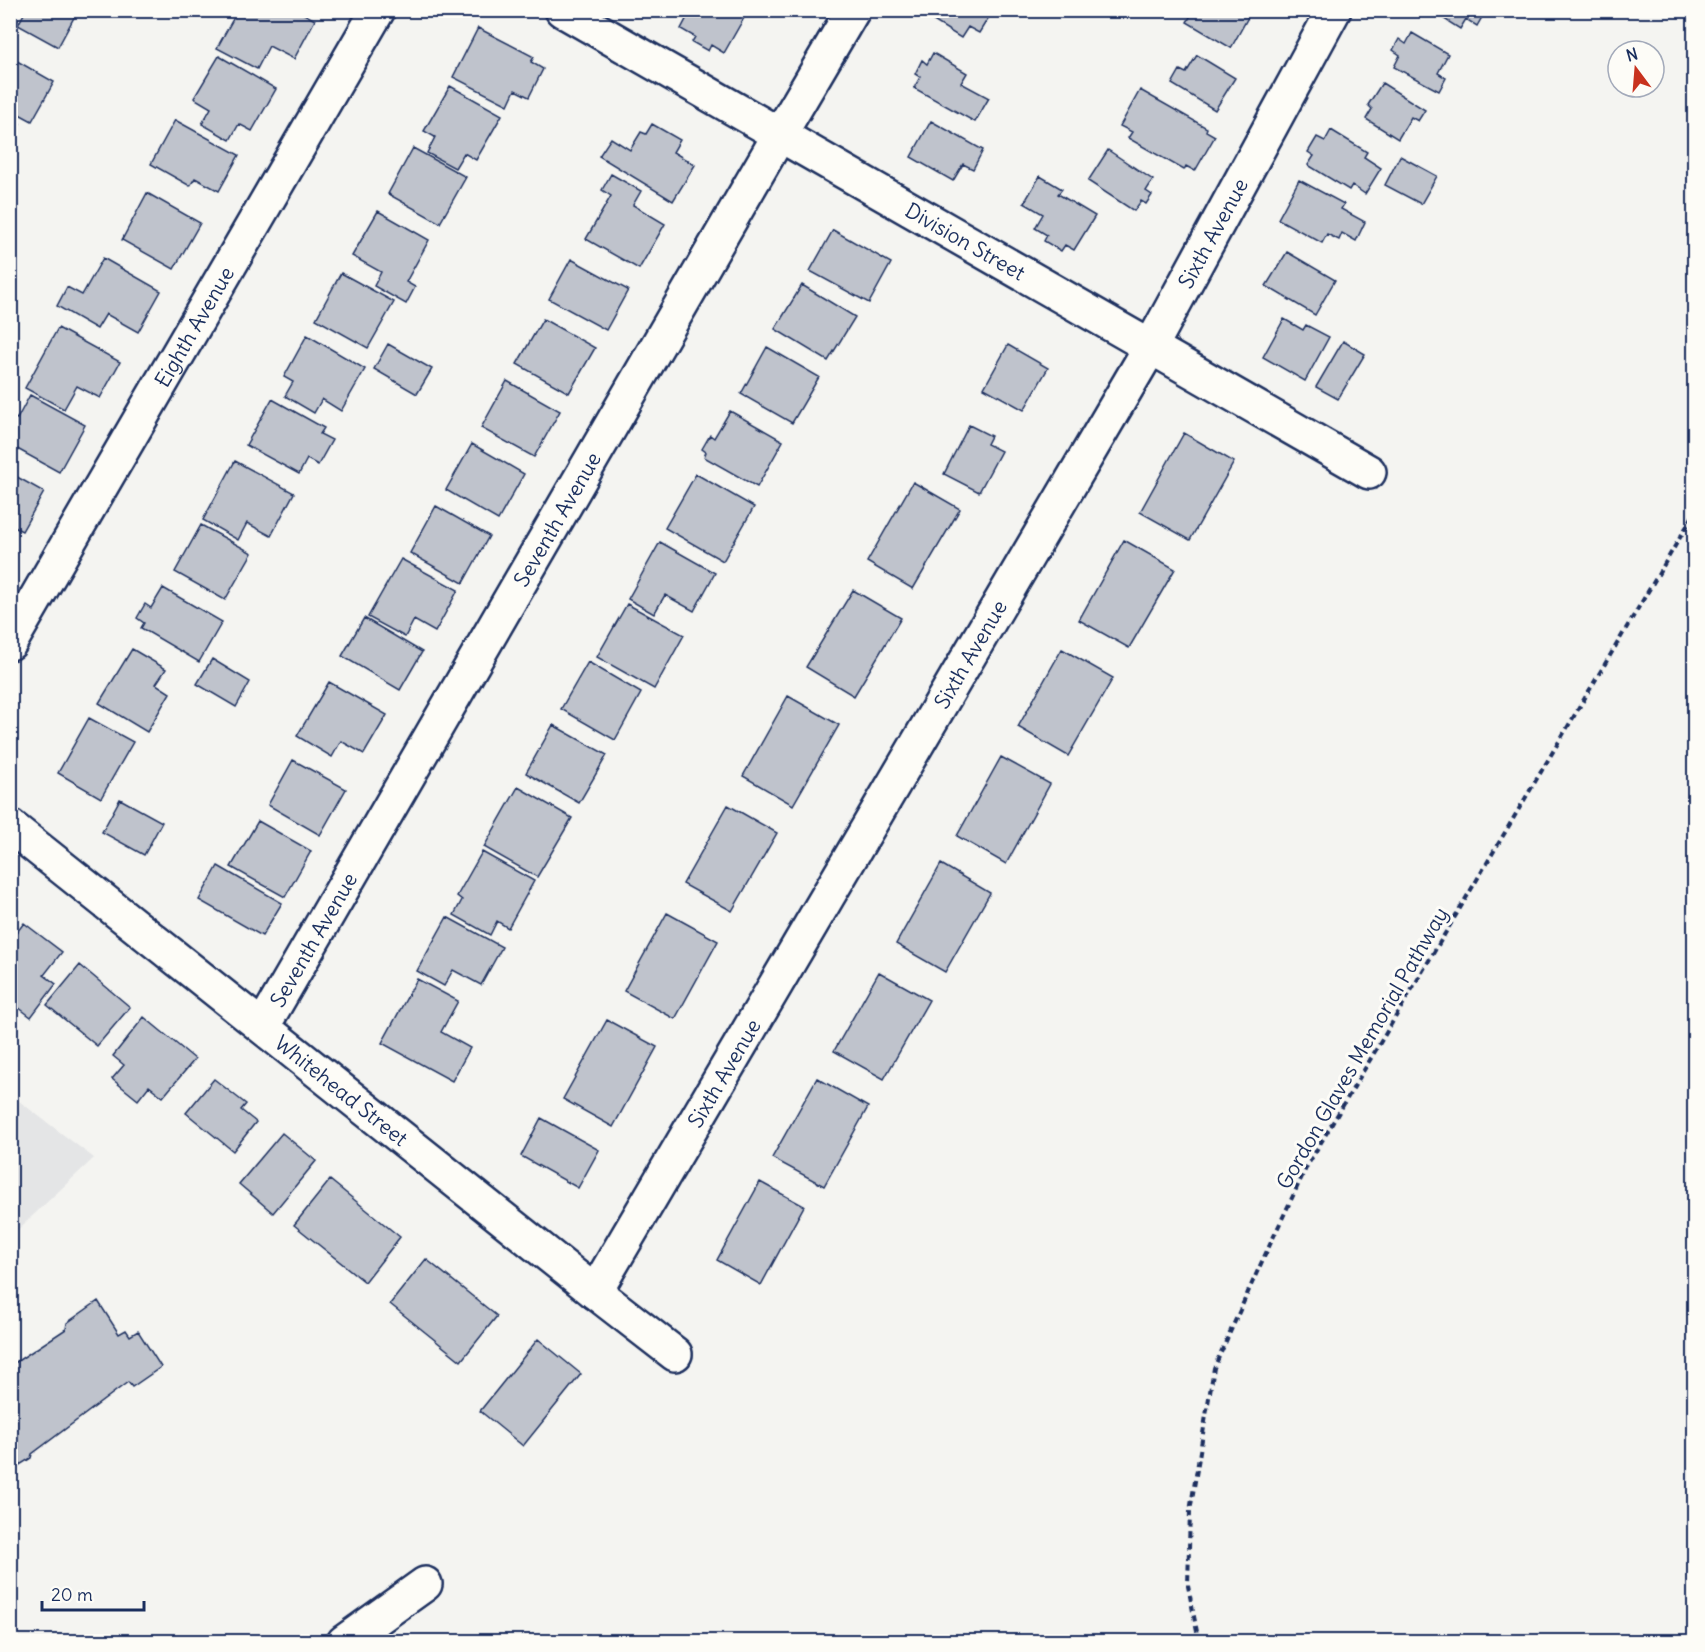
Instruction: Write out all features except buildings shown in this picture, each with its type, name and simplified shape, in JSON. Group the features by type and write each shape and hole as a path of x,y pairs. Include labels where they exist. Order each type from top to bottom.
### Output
{"street":[{"name":"Eighth Avenue","path":"10,643 378,10"},
{"name":"Division Street","path":"562,10 1369,472"},
{"name":"Seventh Avenue","path":"263,1026 853,10"},
{"name":"Sixth Avenue","path":"595,1292 1150,348 1334,10"},
{"name":"Whitehead Street","path":"10,826 675,1354"},
{"path":"344,1641 425,1584"}],"path":[{"name":"Gordon Glaves Memorial Pathway","path":"1199,1641 1188,1586 1190,1511 1214,1368 1307,1166 1695,514"}],"shaded area":[{"path":"11,1095 94,1158 11,1236"}]}
